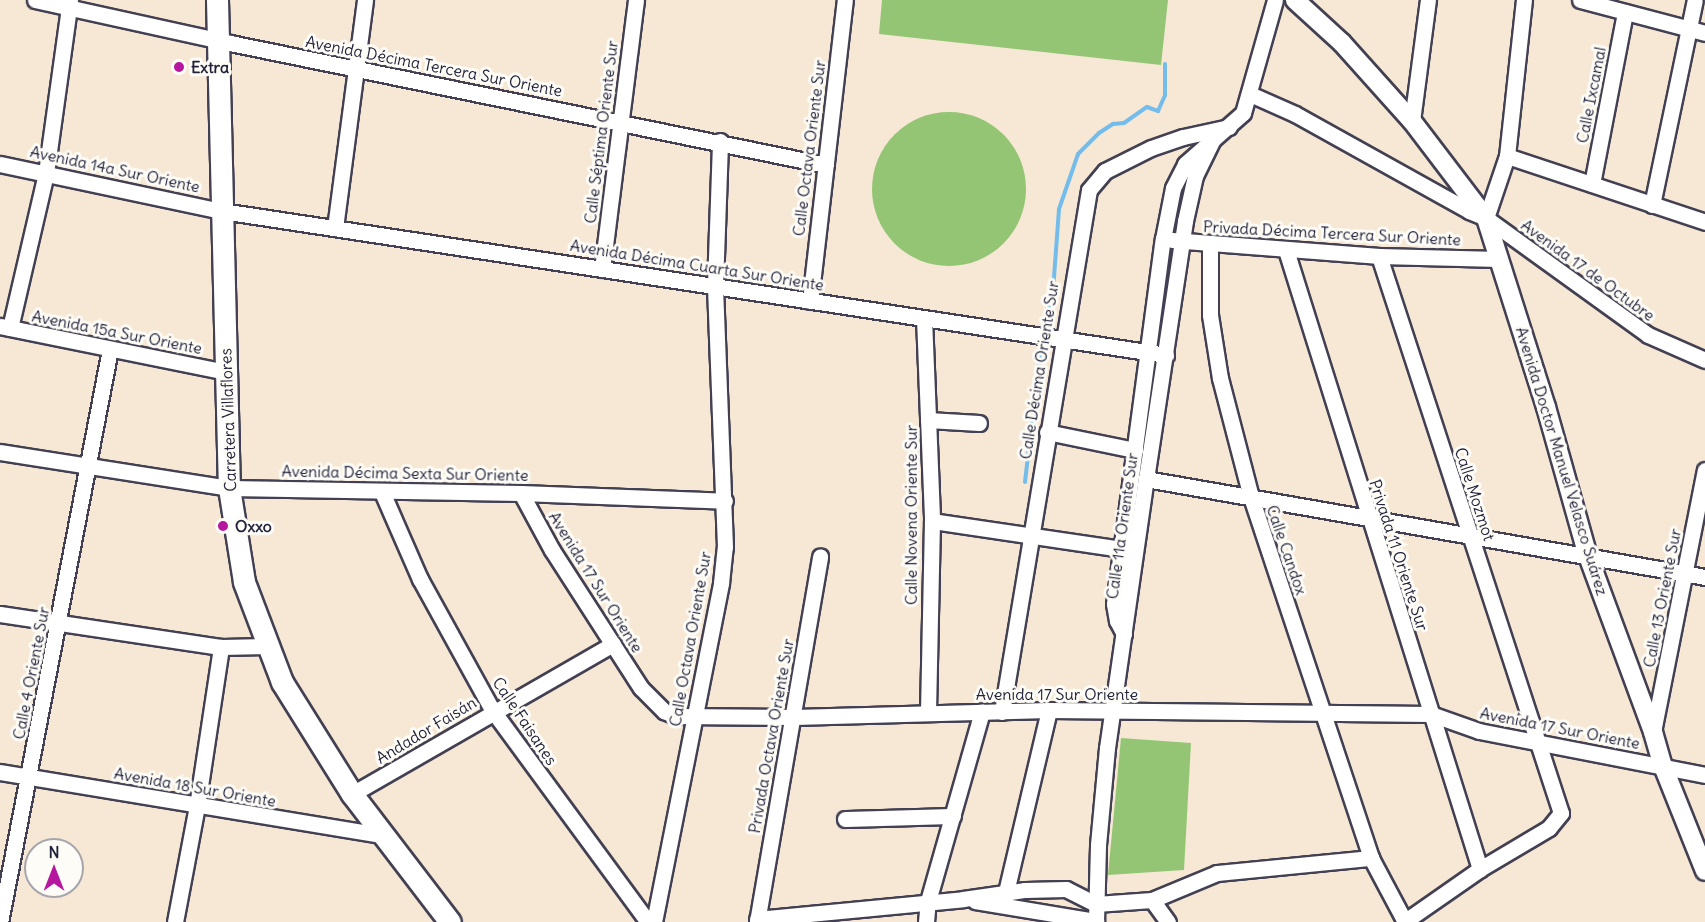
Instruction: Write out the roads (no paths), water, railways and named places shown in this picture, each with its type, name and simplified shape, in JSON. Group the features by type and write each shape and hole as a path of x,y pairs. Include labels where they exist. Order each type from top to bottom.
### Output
{"main road":[{"name":"Carretera Villaflores","path":"217,0 229,488 244,582 282,682 352,794 450,922"}],"street":[{"name":"Avenida Décima Tercera Sur Oriente","path":"35,0 70,3 218,40 720,141 826,165"},
{"path":"335,228 365,0"},
{"name":"Calle Séptima Oriente Sur","path":"602,269 636,0"},
{"name":"Calle Octava Oriente Sur","path":"810,301 844,0"},
{"name":"Calle 11a Oriente Sur","path":"1124,634 1117,621 1114,604 1163,239 1173,188 1185,164 1243,113 1275,0"},
{"name":"Avenida Doctor Manuel Velasco Suárez","path":"1295,0 1342,43 1412,121 1486,218 1546,407 1588,556 1653,732 1663,766 1705,871"},
{"path":"1412,121 1428,0"},
{"path":"1250,94 1295,114 1469,211 1486,218 1507,156 1524,0"},
{"path":"1580,0 1705,33"},
{"path":"1652,205 1695,0"},
{"path":"5,327 45,173 70,3"},
{"name":"Calle Ixcamal","path":"1592,184 1625,12"},
{"name":"Calle Décima Oriente Sur","path":"1002,712 1089,190 1105,171 1150,148 1183,137 1229,127"},
{"path":"716,286 720,141"},
{"name":"Calle 11a Oriente Sur","path":"1096,922 1099,835 1113,711 1146,479 1185,220 1196,176 1212,141"},
{"path":"1507,156 1705,222"},
{"name":"Avenida 14a Sur Oriente","path":"0,164 222,210"},
{"name":"Avenida Décima Cuarta Sur Oriente","path":"222,210 1166,356"},
{"path":"1167,218 1185,220"},
{"name":"Avenida 17 de Octubre","path":"1486,218 1648,335 1705,360"},
{"name":"Privada Décima Tercera Sur Oriente","path":"1163,239 1210,245 1379,256 1499,259"},
{"name":"Calle Candox","path":"1210,245 1212,326 1220,378 1251,497 1371,858 1405,922"},
{"name":"Privada 11 Oriente Sur","path":"1286,250 1368,518 1480,869"},
{"name":"Calle Mozmot","path":"1379,256 1561,813 1549,828 1480,869"},
{"name":"Calle Octava Oriente Sur","path":"654,922 722,583 725,501 716,286"},
{"name":"Calle Novena Oriente Sur","path":"924,318 932,521 928,712"},
{"name":"Avenida 15a Sur Oriente","path":"5,327 227,372"},
{"name":"Calle 4 Oriente Sur","path":"0,922 30,777 110,349"},
{"path":"928,420 979,423"},
{"path":"1047,432 1135,450"},
{"name":"Avenida Décima Sexta Sur Oriente","path":"0,452 229,488 521,493 725,501"},
{"name":"Calle 13 Oriente Sur","path":"1653,732 1705,470"},
{"path":"1146,479 1705,577"},
{"name":"Calle Faisanes","path":"382,492 415,569 493,711 648,922"},
{"name":"Avenida 17 Sur Oriente","path":"521,493 552,550 641,688 664,711 676,717 794,717 1049,710 1431,714 1479,731 1705,775"},
{"path":"932,521 1121,549"},
{"name":"Privada Octava Oriente Sur","path":"757,921 820,556"},
{"path":"0,614 221,647 267,646"},
{"name":"Andador Faisán","path":"352,794 613,644"},
{"path":"175,922 197,806 221,647"},
{"path":"1006,892 1049,710"},
{"path":"926,922 928,901 982,712"},
{"name":"Avenida 18 Sur Oriente","path":"0,772 385,836"},
{"path":"844,819 952,816"},
{"path":"757,921 963,899 1006,892 1066,889 1096,904 1152,900 1217,873 1371,858"},
{"path":"1405,922 1480,869"},
{"path":"963,899 1096,922"},
{"path":"1152,900 1168,922"}],"waterway":[{"path":"1046,322 1053,291 1059,209 1078,154 1099,133 1113,124 1124,123 1147,107 1158,111 1165,95 1165,64"},
{"path":"1025,482 1040,353"}],"place":[{"name":"Extra","path":"179,67"},
{"name":"Oxxo","path":"223,526"}]}
